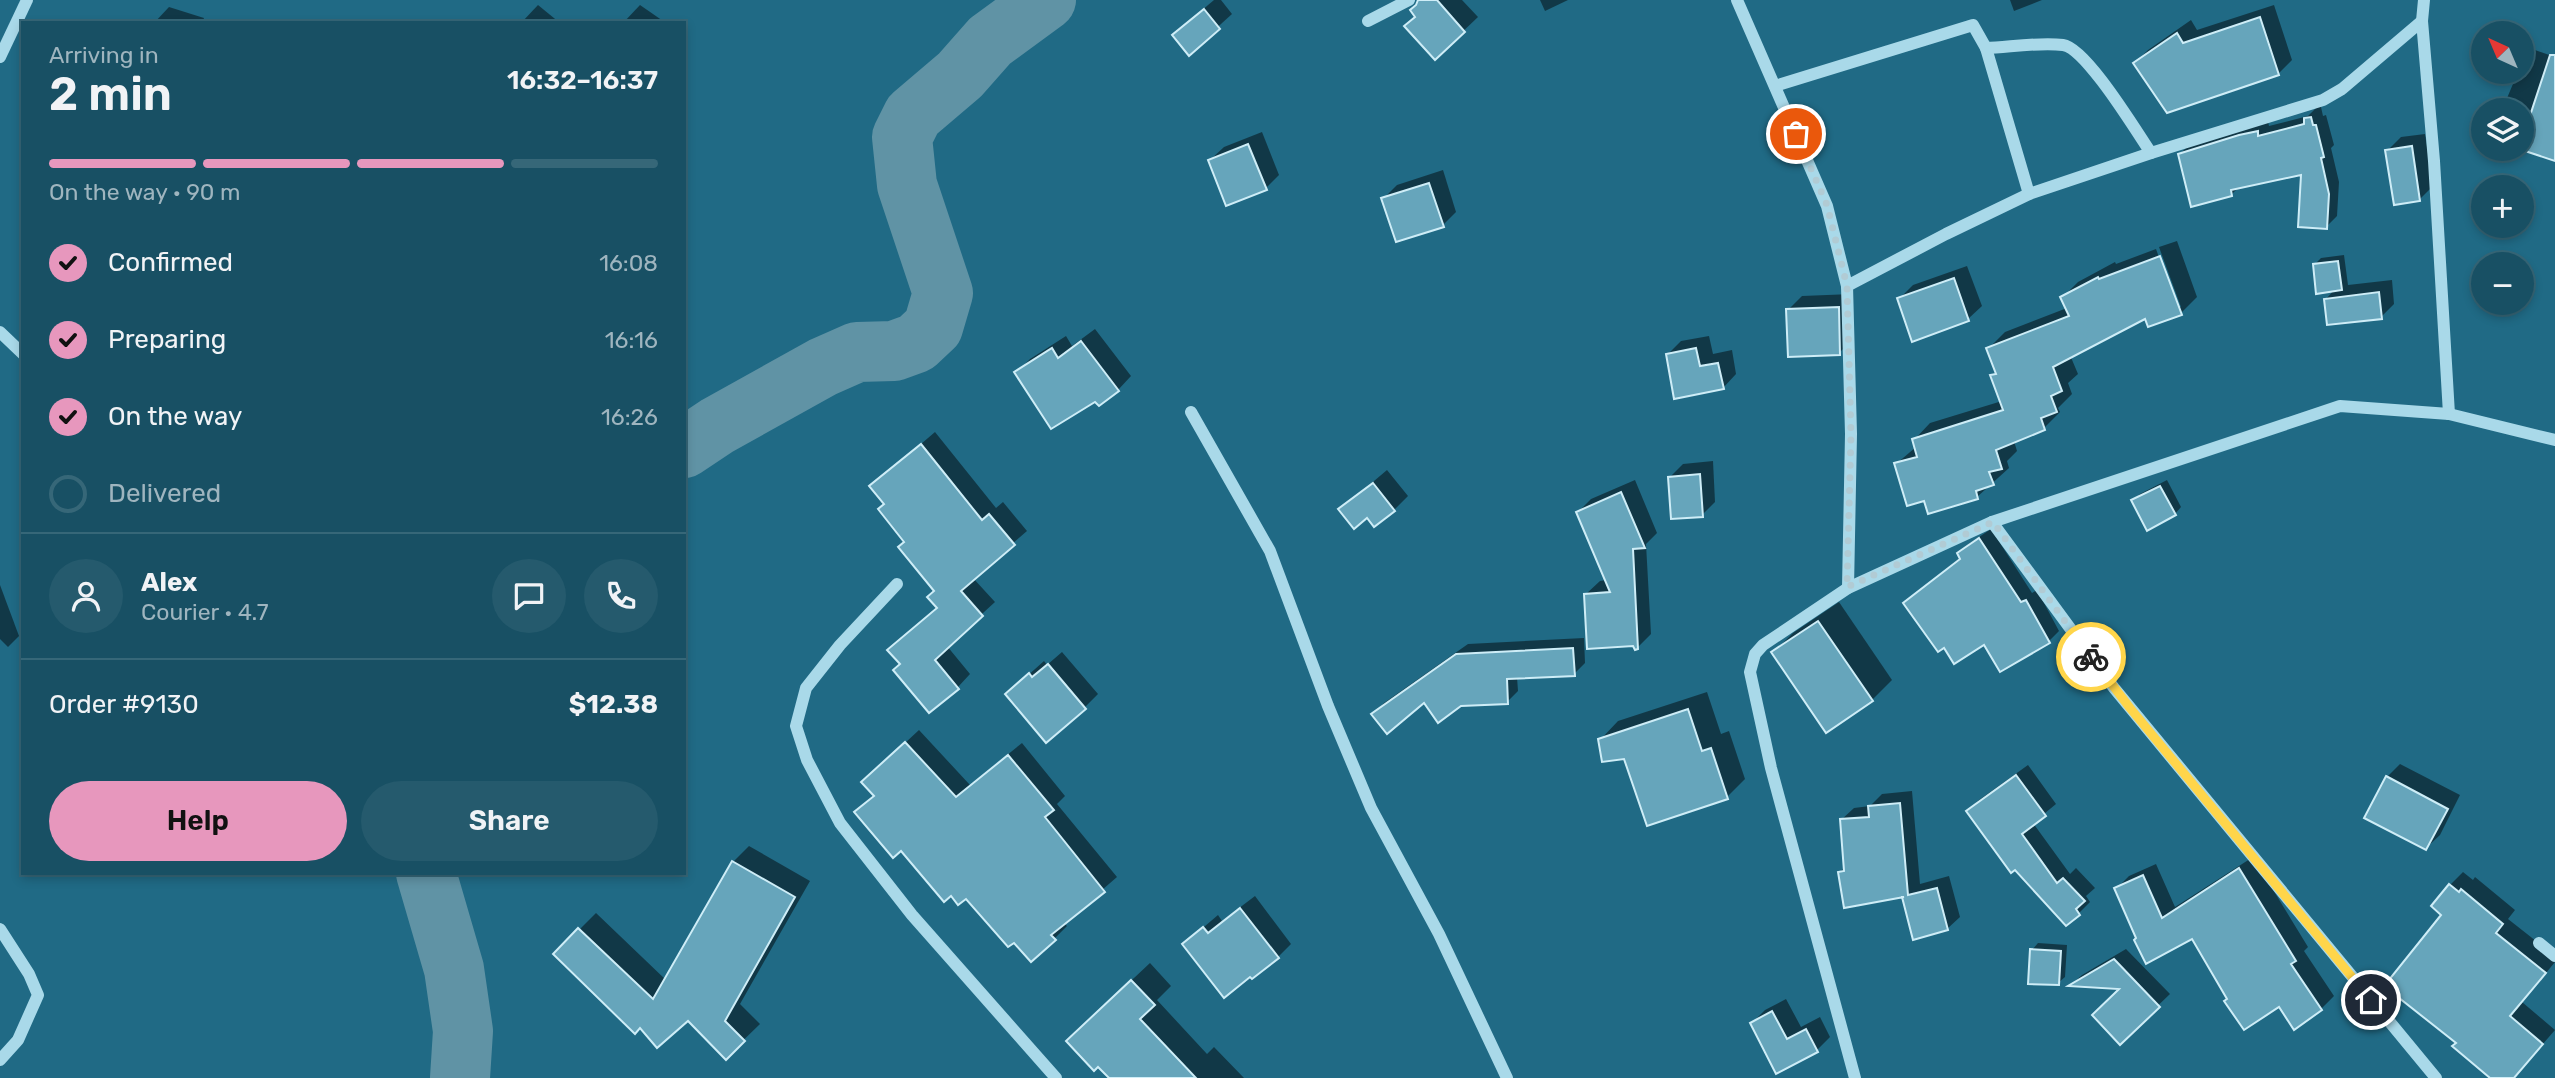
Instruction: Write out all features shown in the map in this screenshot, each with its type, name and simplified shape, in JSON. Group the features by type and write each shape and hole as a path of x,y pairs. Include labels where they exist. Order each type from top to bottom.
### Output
{"street":[{"path":"0,57 27,0"},
{"path":"1368,21 1409,0"},
{"path":"1737,0 1827,205 1847,286 1851,435 1847,587"},
{"path":"2424,0 2422,22 2434,161 2449,414"},
{"path":"1847,286 2029,194 2323,100 2342,89 2422,22"},
{"path":"1775,86 1973,25 1986,48 2029,194"},
{"path":"1986,48 2064,45 2076,50 2116,100 2151,153"},
{"path":"0,332 21,352"},
{"path":"1855,1078 1771,768 1750,672 1755,654 1763,645 1847,587 1993,522 2340,406 2449,414 2555,440"},
{"path":"1191,412 1270,551 1328,706 1371,808 1439,934 1507,1078"},
{"path":"1993,522 2114,688 2436,1078"},
{"path":"897,584 840,645 806,688 796,726 807,760 840,823 912,915 1056,1078"},
{"path":"0,929 29,974 38,995 18,1040 0,1060"},
{"path":"2539,943 2555,956"}],"building":[{"path":"1418,0 1437,0 1465,32 1435,60 1404,26 1415,17 1410,10"},
{"path":"1204,9 1220,29 1189,56 1172,35"},
{"path":"2260,17 2279,75 2167,113 2133,63 2177,33 2183,43"},
{"path":"2550,55 2555,55 2555,161 2534,154 2534,104"},
{"path":"2311,117 2313,125 2316,125 2324,157 2321,158 2329,194 2327,229 2298,227 2301,175 2231,190 2232,196 2191,207 2178,154 2239,135 2258,131 2258,136 2304,124 2304,118"},
{"path":"1248,144 1267,190 1226,206 1208,160"},
{"path":"2412,146 2420,201 2394,205 2385,150"},
{"path":"1429,183 1444,227 1396,242 1381,198"},
{"path":"2160,256 2182,315 2148,327 2145,319 2053,367 2062,391 2051,396 2057,412 2041,418 2045,430 1996,450 2002,469 1989,472 1994,485 1976,491 1978,499 1928,514 1924,501 1907,506 1894,463 1917,457 1912,439 2003,410 1990,375 1996,374 1986,348 2069,316 2060,297 2098,277 2099,279"},
{"path":"2338,261 2342,290 2316,294 2313,264"},
{"path":"1954,278 1969,321 1912,342 1897,298"},
{"path":"2379,292 2382,319 2327,325 2324,299"},
{"path":"1839,307 1840,355 1788,357 1786,309"},
{"path":"1081,341 1119,391 1099,406 1095,402 1051,429 1014,372 1052,348 1058,358"},
{"path":"1696,348 1700,366 1718,363 1724,389 1674,399 1666,354"},
{"path":"921,444 982,520 989,514 1015,545 961,591 983,616 935,660 959,689 929,713 893,670 900,664 887,650 937,608 927,597 934,591 898,547 904,542 878,509 884,504 869,486"},
{"path":"1700,474 1703,517 1671,519 1668,477"},
{"path":"1373,483 1395,511 1374,527 1367,518 1354,529 1338,509"},
{"path":"2160,486 2176,515 2147,531 2131,500"},
{"path":"1621,492 1645,548 1633,549 1638,649 1635,650 1633,646 1587,649 1584,594 1610,592 1576,512"},
{"path":"1979,538 2021,602 2026,600 2050,643 2000,672 1984,645 1954,664 1944,648 1938,652 1903,603 1960,559 1957,553"},
{"path":"1818,621 1873,701 1826,733 1771,652"},
{"path":"1573,648 1575,676 1507,679 1508,704 1461,706 1438,723 1424,703 1387,734 1371,714 1456,654"},
{"path":"1048,664 1086,709 1046,743 1005,694 1029,673 1032,677"},
{"path":"1688,709 1702,751 1711,748 1728,799 1647,826 1624,759 1602,762 1598,739"},
{"path":"905,742 956,797 1008,755 1054,810 1045,817 1105,892 1051,935 1056,940 1031,962 1014,943 1008,947 966,899 958,905 951,896 944,902 901,851 893,858 854,812 874,796 861,782"},
{"path":"2016,775 2046,816 2022,834 2057,883 2063,878 2085,901 2076,909 2080,915 2066,926 2015,870 2011,873 1966,811"},
{"path":"2386,776 2448,809 2426,850 2364,818"},
{"path":"1900,803 1908,895 1937,888 1948,930 1913,940 1902,897 1844,908 1838,872 1844,871 1840,819 1869,817 1868,806"},
{"path":"732,861 795,897 725,1021 745,1041 726,1060 688,1021 657,1048 640,1028 635,1034 553,954 578,928 653,999"},
{"path":"2239,868 2296,961 2291,964 2322,1010 2294,1030 2279,1007 2244,1030 2224,1001 2227,999 2192,939 2146,964 2114,888 2143,875 2162,918"},
{"path":"2449,884 2459,892 2461,889 2503,924 2496,933 2546,973 2510,1016 2543,1044 2514,1078 2490,1078 2452,1046 2456,1043 2384,986 2441,915 2431,906"},
{"path":"1240,908 1279,958 1224,998 1182,944 1203,927 1208,933"},
{"path":"2030,949 2061,951 2059,985 2028,984"},
{"path":"2114,959 2160,1007 2120,1045 2092,1015 2119,989 2068,986"},
{"path":"1131,980 1155,1005 1140,1019 1196,1078 1109,1078 1098,1067 1094,1071 1066,1041"},
{"path":"1772,1011 1787,1039 1806,1029 1818,1052 1776,1074 1750,1023"}],"waterway":[{"path":"686,447 717,426 823,367 857,352 894,351 916,343 933,327 943,293 907,185 902,137 913,115 960,75 990,41 1046,0"},
{"path":"427,875 454,969 463,1031 460,1078"}],"way so far":[{"path":"1796,134 1827,205 1847,286 1851,435 1847,587 1993,522 2091,657"}],"route":[{"path":"2091,657 2371,1000"}]}
